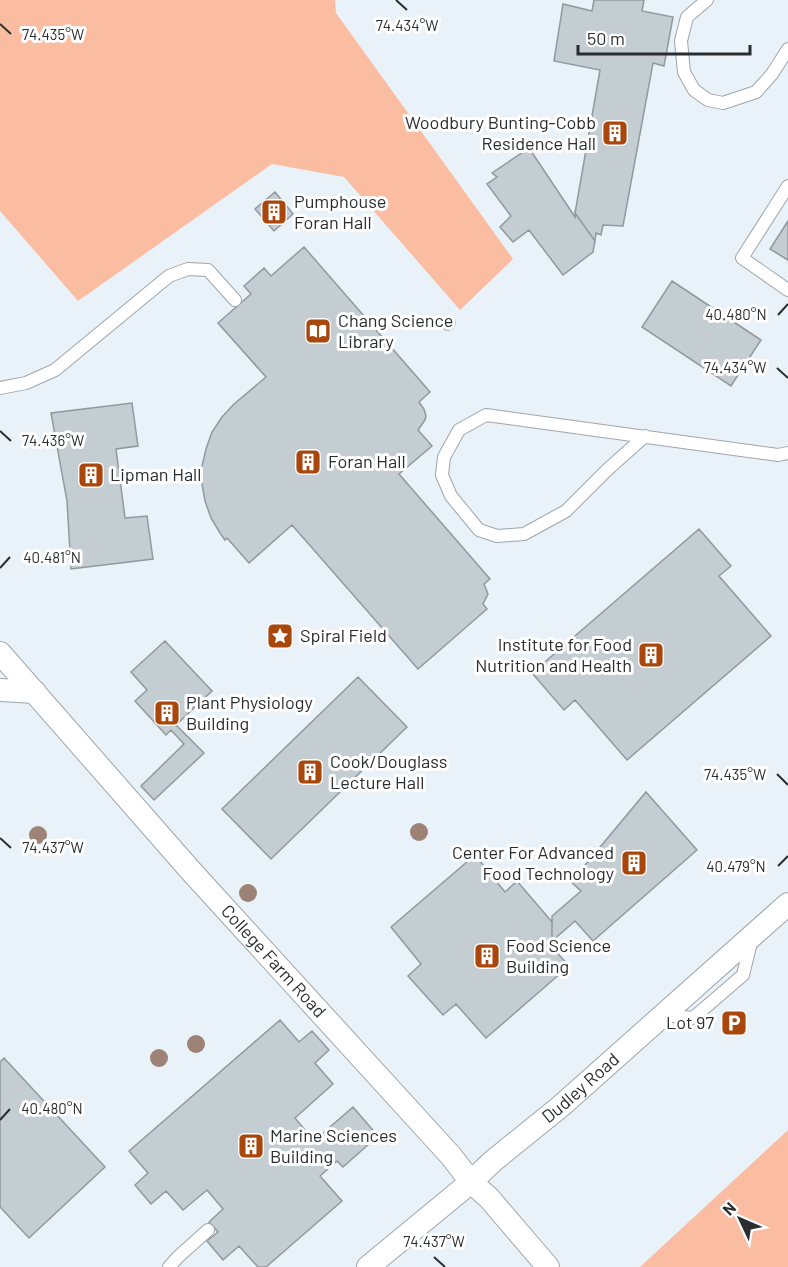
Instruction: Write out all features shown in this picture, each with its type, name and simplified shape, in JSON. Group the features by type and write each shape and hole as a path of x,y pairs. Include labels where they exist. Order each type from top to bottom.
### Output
{"street":[{"name":"College Farm Road","path":"0,653 191,871 451,1156 471,1182 489,1198 548,1267"},
{"path":"0,690 35,692"},
{"name":"Dudley Road","path":"368,1267 561,1106 788,904"}],"lane":[{"path":"707,0 687,17 681,41 684,72 694,90 708,100 723,102 756,92 772,74 788,49"},
{"path":"788,186 742,258 788,290"},
{"path":"0,388 26,383 55,370 169,276 188,269 208,270 235,300"},
{"path":"645,436 566,511 524,534 497,536 479,531 451,496 442,475 444,457 459,430 486,415 645,436 778,455 788,453"},
{"path":"170,1267 208,1230"}],"shaded area":[{"path":"0,0 335,0 336,13 513,259 460,310 344,177 272,164 78,301 0,211"},
{"path":"788,1130 788,1267 640,1267"}],"building":[{"name":"Woodbury Bunting-Cobb Residence Hall","path":"594,0 644,0 642,11 673,17 664,66 653,63 623,226 603,225 601,235 596,233 595,241 575,213 600,70 554,61 563,4 592,11"},
{"name":"Woodbury Bunting-Cobb Residence Hall","path":"529,148 575,217 575,213 595,241 593,252 563,275 529,230 513,242 500,227 511,216 487,184 497,177 492,173"},
{"name":"Pumphouse Foran Hall","path":"275,192 293,214 274,231 255,209"},
{"path":"788,221 788,260 770,249"},
{"name":"Foran Hall","path":"304,247 430,392 419,402 426,416 418,430 432,446 399,474 490,579 484,584 488,594 483,604 487,609 418,669 292,525 249,563 220,533 205,501 202,466 212,432 234,404 266,377 218,323 251,294 244,286 264,268 271,276"},
{"path":"672,281 761,340 731,386 642,327"},
{"path":"448,316 453,318 455,323 453,328 448,330 443,328 441,323 443,318"},
{"name":"Lipman Hall","path":"132,403 138,446 116,449 125,518 147,516 153,559 71,569 67,501 51,413"},
{"name":"Institute for Food Nutrition and Health","path":"699,529 731,566 719,576 771,636 627,760 575,700 564,710 532,673"},
{"name":"Plant Physiology Building","path":"165,641 212,691 176,725 204,753 154,800 141,786 184,744 171,730 166,735 135,701 147,690 131,672"},
{"name":"Cook/Douglass Lecture Hall","path":"358,677 407,727 271,859 222,809"},
{"name":"Center For Advanced Food Technology","path":"646,792 697,850 593,941 575,921 552,941 552,916 581,891 571,882"},
{"name":"Food Science Building","path":"475,855 505,892 517,881 552,922 552,947 569,966 486,1038 456,1004 443,1015 408,976 421,964 391,927"},
{"name":"Marine Sciences Building","path":"280,1020 299,1042 312,1031 329,1050 315,1063 333,1084 295,1118 314,1141 353,1107 378,1136 343,1167 337,1161 320,1176 342,1201 266,1267 258,1267 239,1246 223,1260 207,1241 218,1232 209,1222 223,1209 207,1190 183,1210 166,1191 151,1204 135,1185 148,1173 129,1151"},
{"path":"4,1058 105,1167 29,1238 0,1207 0,1062"}],"place":[{"name":"Woodbury Bunting-Cobb Residence Hall","path":"615,133"},
{"name":"Pumphouse Foran Hall","path":"274,212"},
{"name":"Chang Science Library","path":"318,331"},
{"name":"Foran Hall","path":"308,462"},
{"name":"Lipman Hall","path":"91,475"},
{"name":"Spiral Field","path":"280,636"},
{"name":"Institute for Food Nutrition and Health","path":"651,655"},
{"name":"Plant Physiology Building","path":"167,713"},
{"name":"Cook/Douglass Lecture Hall","path":"310,772"},
{"name":"Center For Advanced Food Technology","path":"634,863"},
{"name":"Food Science Building","path":"487,956"},
{"name":"Lot 97","path":"734,1023"},
{"name":"Marine Sciences Building","path":"251,1146"}]}
